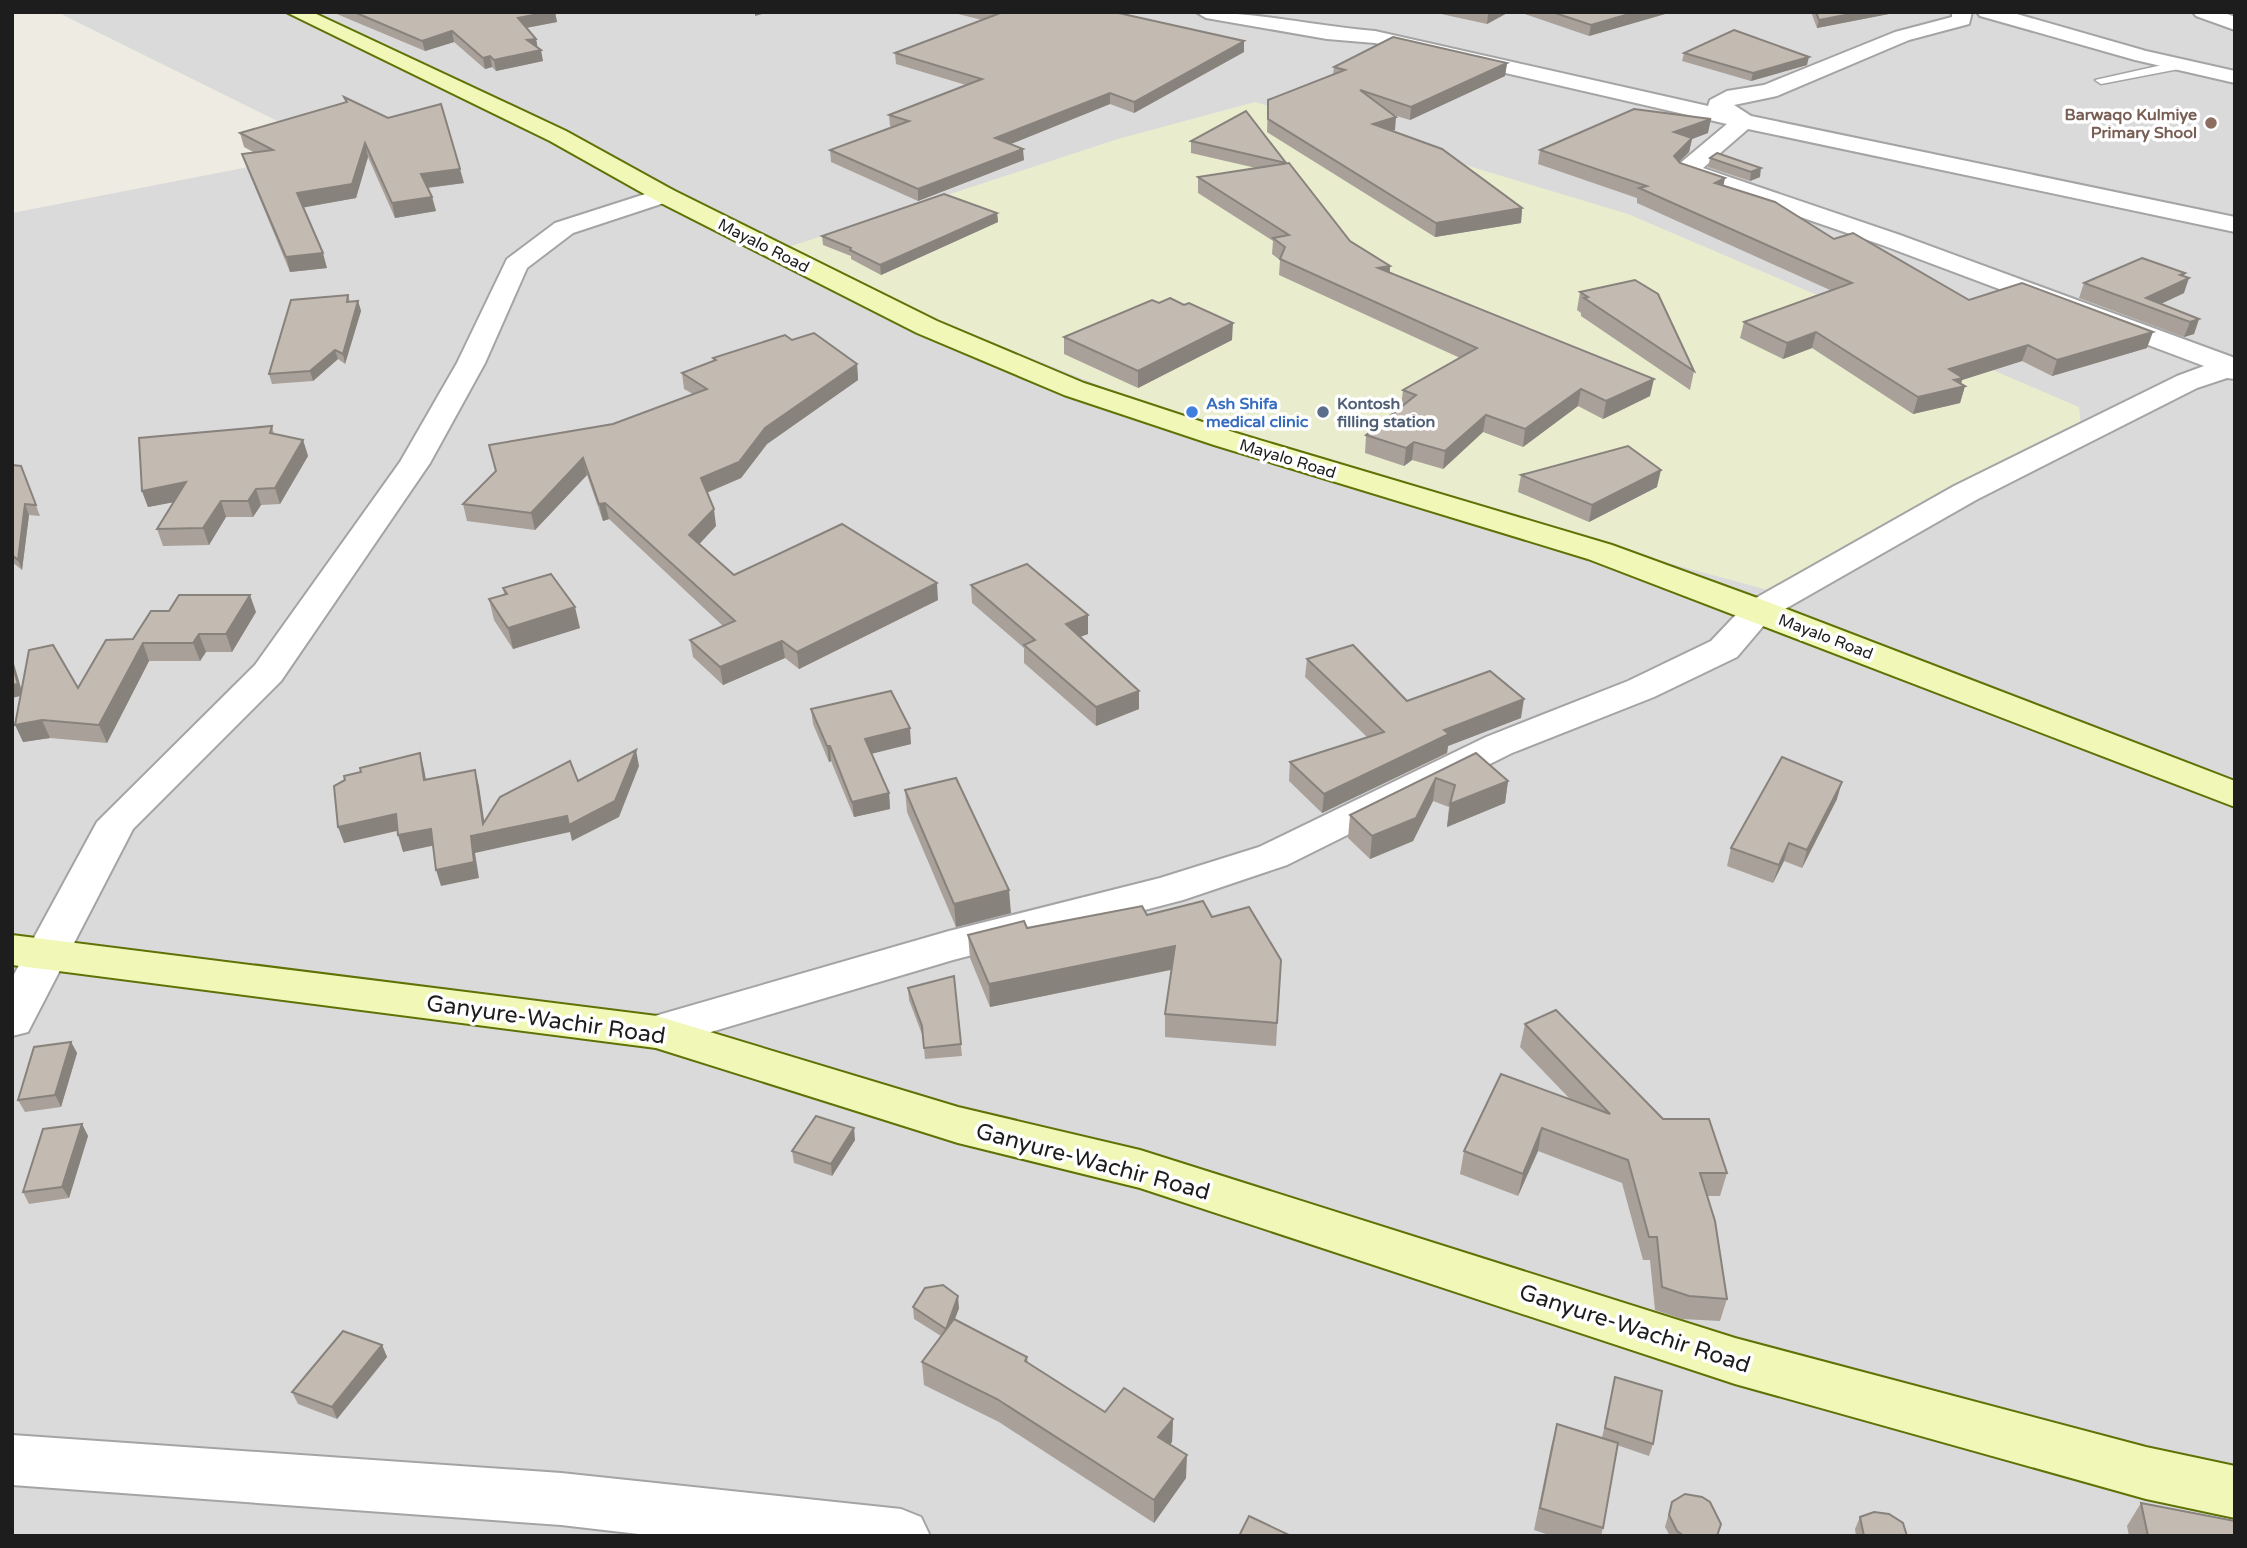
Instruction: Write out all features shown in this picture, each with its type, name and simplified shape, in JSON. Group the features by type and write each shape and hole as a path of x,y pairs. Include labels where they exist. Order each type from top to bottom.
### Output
{"street":[{"name":"Mayalo Road","path":"296,12 558,136 664,195 927,327 1074,389 1239,443 1600,552 1759,610 2235,795"},
{"path":"1206,12 1327,33 1375,37 1744,121 2235,225"},
{"path":"1744,121 1718,105 1735,96 1769,91 1902,36 1962,20 1962,12"},
{"path":"1987,12 2232,77"},
{"path":"2203,12 2235,24"},
{"path":"2230,12 2235,14"},
{"path":"1744,121 1686,170 1891,240 2233,369"},
{"path":"12,1020 30,953 117,822 268,673 415,463 471,363 516,264 564,228 664,195"},
{"path":"657,1032 949,946 1168,890 1273,856 1499,745 1641,689 1724,649 1759,610 2052,447 2187,382 2233,369"},
{"name":"Ganyure-Wachir Road","path":"30,953 657,1032 958,1125 1140,1169 1735,1361 2146,1473 2235,1492"},
{"path":"12,1460 561,1499 901,1536"}],"lane":[{"path":"2101,80 2180,65"}],"shaded area":[{"path":"57,12 2235,12 2235,1536 12,1536 12,213 336,150"}],"green space":[{"path":"1255,102 1628,214 2079,407 2081,429 1768,590 1285,460 770,253 1118,139"}],"building":[{"path":"354,12 549,12 518,18 536,39 527,40 541,50 494,60 490,56 483,58 452,31 422,41"},
{"path":"991,12 1114,12 1244,41 1134,102 1110,93 995,138 1023,149 918,189 830,150 909,121 889,115 982,79 895,53 998,14"},
{"path":"1552,12 1636,12 1591,25"},
{"path":"1816,12 1861,12 1819,20"},
{"path":"1734,30 1809,57 1753,73 1684,53"},
{"path":"1393,37 1507,63 1411,107 1360,90 1396,117 1373,124 1442,149 1522,208 1436,223 1268,119 1268,100 1345,70 1334,67"},
{"path":"344,97 388,118 441,104 460,169 421,174 432,197 392,203 365,143 352,184 297,193 323,253 286,257 242,154 273,150 240,133 347,102"},
{"path":"1634,109 1711,119 1674,132 1692,138 1674,156 1680,163 1725,178 1715,183 1775,202 1834,239 1853,233 1969,300 2022,283 2153,332 2057,360 2028,345 1949,369 1963,378 1954,380 1965,386 1918,397 1816,332 1787,343 1744,322 1852,283 1639,188 1647,186 1540,150"},
{"path":"1246,111 1286,163 1191,141"},
{"path":"1717,153 1761,168 1751,172 1710,158"},
{"path":"1289,163 1350,241 1390,266 1378,268 1654,379 1606,401 1581,389 1525,429 1486,415 1445,451 1414,442 1406,448 1366,435 1416,395 1403,390 1477,348 1280,259 1285,247 1273,238 1289,235 1198,177"},
{"path":"944,194 997,213 880,265 850,250 851,248 822,236"},
{"path":"2142,258 2185,273 2180,275 2189,278 2146,298 2199,319 2190,322 2084,283"},
{"path":"1635,280 1658,294 1694,371 1584,298 1588,297 1580,292"},
{"path":"348,295 347,302 358,301 343,354 335,350 310,371 269,374 291,300"},
{"path":"1170,298 1184,305 1189,303 1233,323 1138,371 1064,337 1152,300 1159,303"},
{"path":"814,333 857,364 765,428 739,462 701,478 714,509 689,535 734,575 842,524 937,583 797,652 782,641 720,667 690,640 735,621 605,503 599,504 583,458 531,513 463,504 496,471 489,445 613,424 707,389 682,373 716,360 713,358 785,335 792,340"},
{"path":"272,426 270,433 303,440 275,488 256,489 248,501 221,501 203,528 157,529 186,482 142,491 139,438"},
{"path":"1628,446 1661,470 1592,505 1521,475"},
{"path":"12,465 21,466 36,505 25,504 18,560 12,555"},
{"path":"1027,564 1088,615 1066,624 1139,691 1096,707 1024,645 1035,640 971,585"},
{"path":"551,574 575,607 508,628 489,599 507,594 503,588"},
{"path":"179,595 250,595 226,634 199,634 193,643 143,643 99,725 42,720 15,725 29,650 53,645 78,688 106,640 133,639 151,611 169,611"},
{"path":"1353,645 1407,701 1490,671 1524,699 1444,730 1449,734 1324,794 1290,762 1384,732 1307,659"},
{"path":"12,663 18,684 12,685"},
{"path":"891,691 910,728 865,739 889,793 852,802 830,746 827,746 811,709"},
{"path":"636,750 615,801 569,825 567,816 471,836 474,862 436,870 431,829 398,835 396,814 338,827 334,786 345,780 344,776 361,772 360,768 420,753 424,780 475,770 483,824 500,797 570,761 578,781"},
{"path":"1476,753 1508,781 1450,804 1455,785 1436,778 1416,818 1372,836 1350,815"},
{"path":"1782,757 1842,782 1807,850 1789,843 1779,865 1731,848"},
{"path":"956,778 1009,890 954,904 905,790"},
{"path":"1203,901 1212,917 1249,907 1281,960 1277,1023 1165,1014 1175,946 989,984 968,935 1024,921 1027,928 1142,906 1147,915"},
{"path":"954,976 961,1044 924,1048 922,1026 908,988"},
{"path":"1556,1010 1663,1119 1709,1119 1727,1173 1700,1173 1715,1221 1727,1299 1689,1296 1662,1287 1657,1237 1649,1237 1628,1160 1542,1128 1523,1174 1464,1151 1501,1074 1610,1114 1525,1024"},
{"path":"71,1042 55,1095 18,1100 34,1047"},
{"path":"816,1116 854,1128 831,1164 792,1151"},
{"path":"82,1124 62,1187 23,1192 43,1129"},
{"path":"943,1285 958,1296 946,1329 913,1307 925,1288"},
{"path":"954,1319 1027,1357 1025,1361 1105,1412 1124,1388 1173,1419 1158,1437 1187,1455 1154,1500 997,1399 922,1362"},
{"path":"343,1331 382,1345 332,1407 292,1392"},
{"path":"1615,1377 1662,1391 1653,1444 1605,1428"},
{"path":"1557,1424 1618,1443 1603,1528 1540,1508"},
{"path":"1685,1494 1702,1497 1710,1502 1721,1524 1717,1536 1684,1536 1677,1531 1669,1515 1672,1502"},
{"path":"2141,1503 2235,1521 2235,1536 2148,1536"},
{"path":"1874,1512 1889,1514 1903,1523 1907,1536 1864,1536 1860,1517"},
{"path":"1249,1516 1291,1536 1239,1536"}],"place":[{"name":"Barwaqo Kulmiye Primary Shool","path":"2211,123"},
{"name":"Ash Shifa medical clinic","path":"1192,412"},
{"name":"Kontosh filling station","path":"1323,412"}]}
